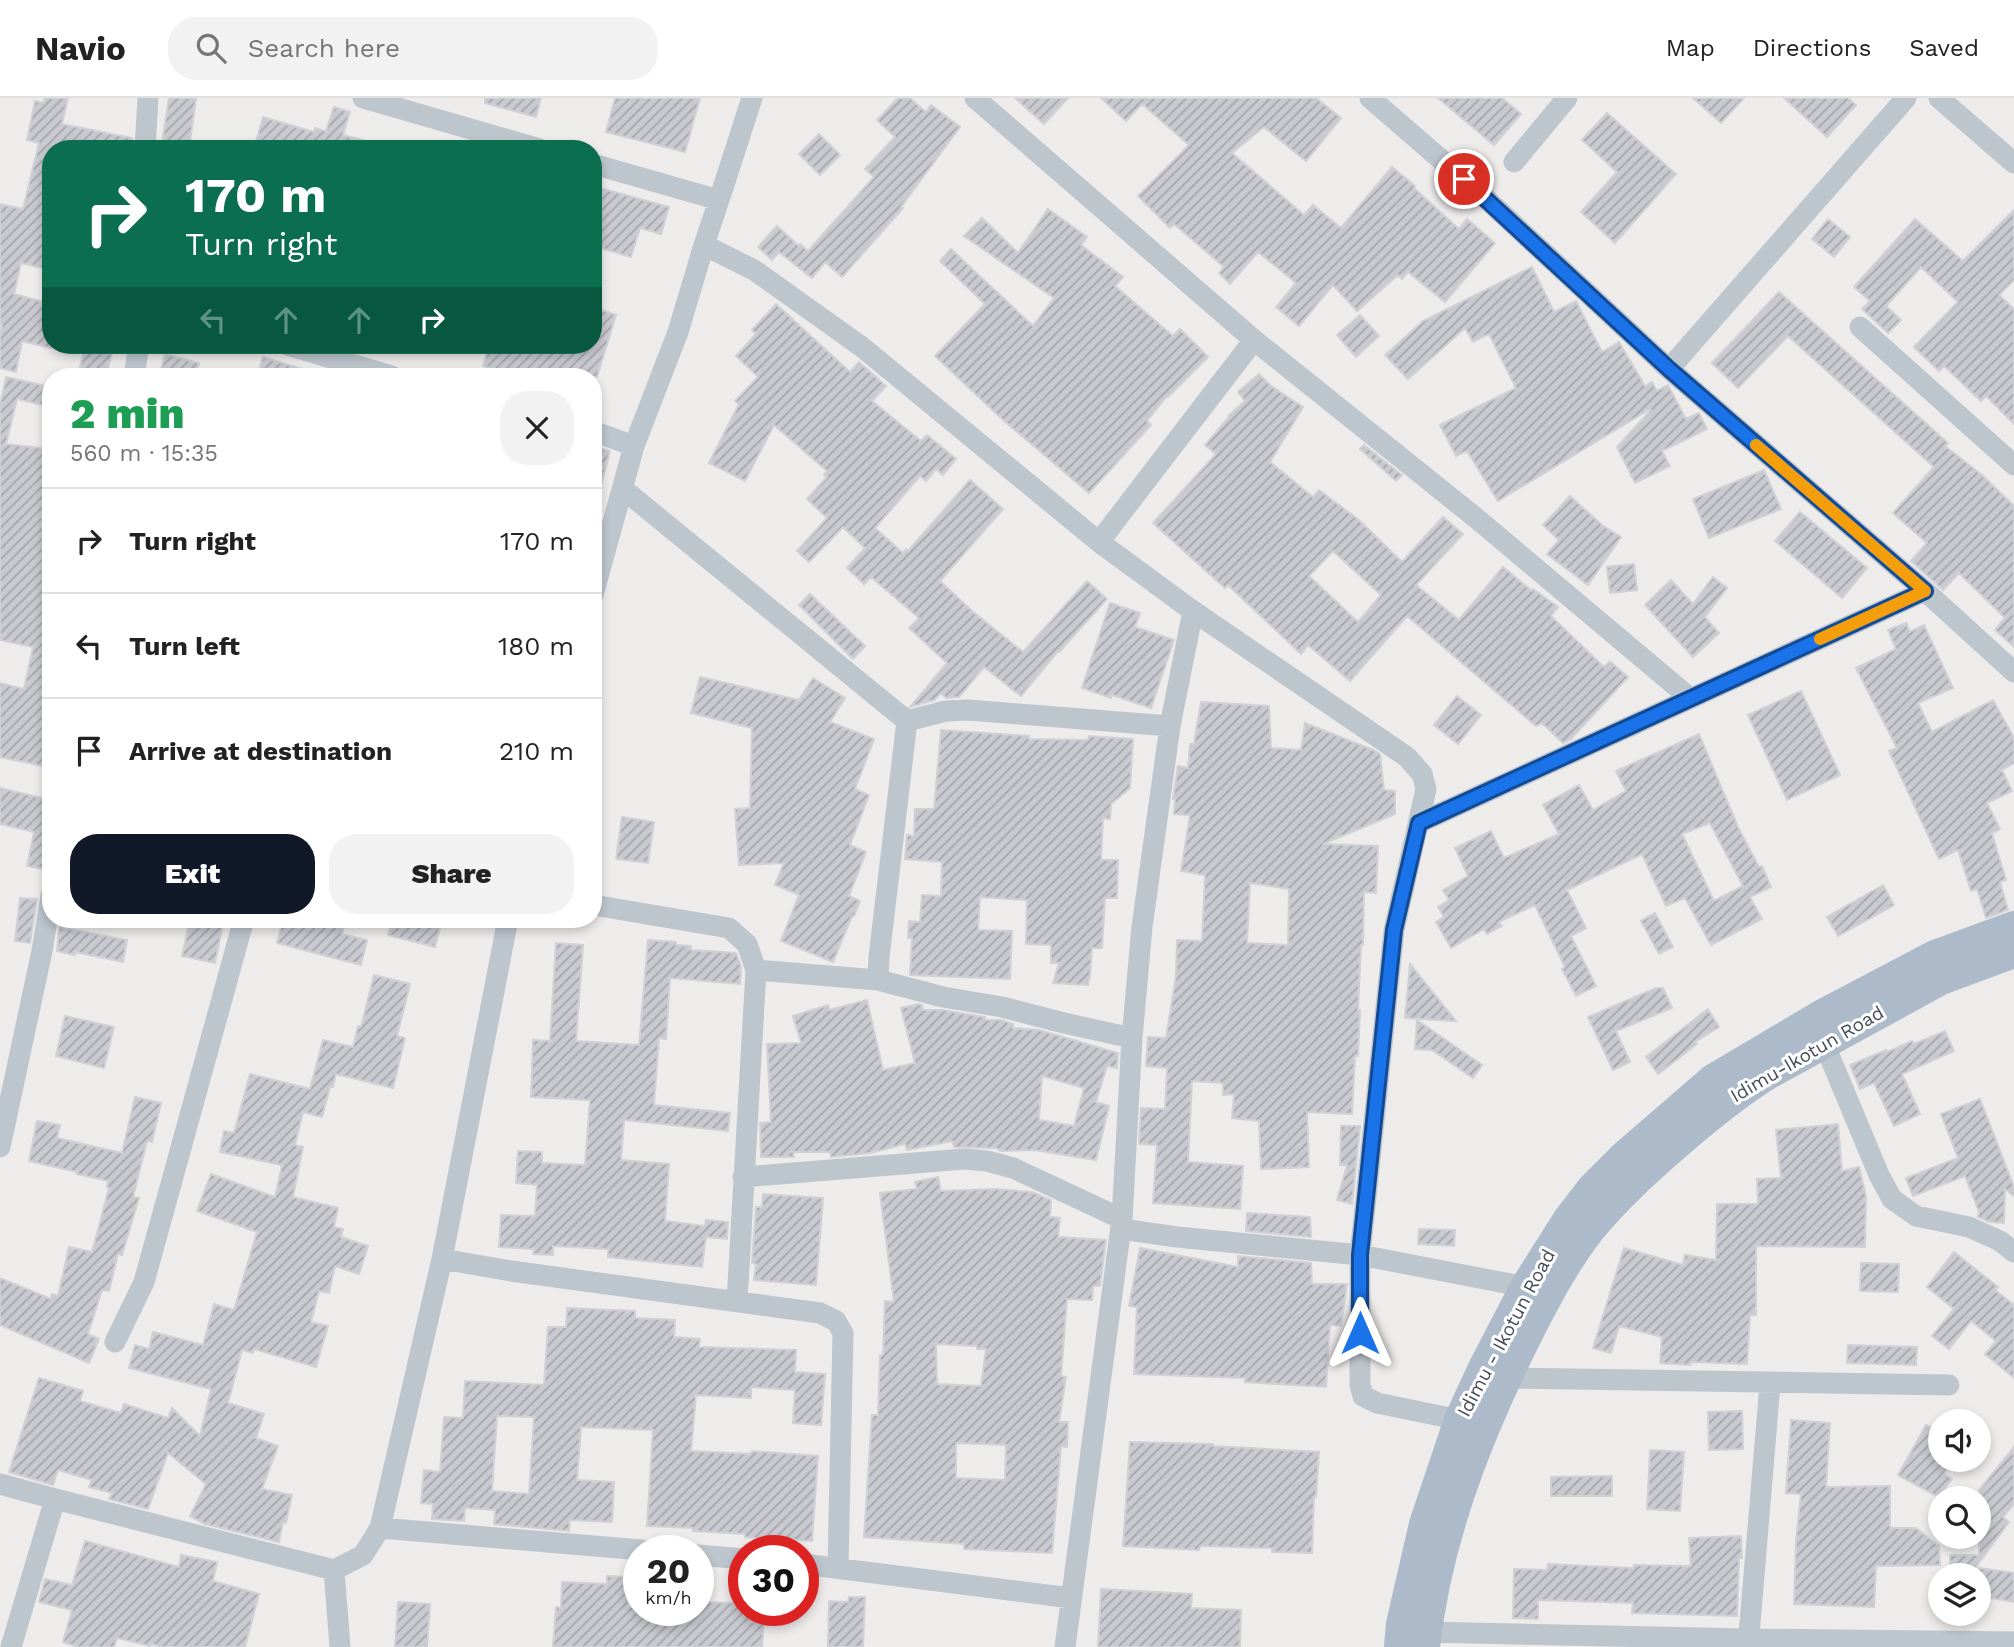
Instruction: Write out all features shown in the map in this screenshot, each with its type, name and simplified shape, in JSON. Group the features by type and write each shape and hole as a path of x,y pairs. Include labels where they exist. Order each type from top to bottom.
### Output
{"main road":[{"name":"Idimu - Ikotun Road","path":"1416,1642 1402,1624 1425,1524 1460,1420 1526,1287 1569,1219 1593,1188 1624,1157 1713,1080 1846,1016 1935,956 2014,927"},
{"name":"Idimu-Ikotun Road","path":"1416,1642 1446,1537 1475,1451 1505,1378 1555,1280 1589,1230 1613,1202 1721,1105 1769,1073 1824,1043 1846,1016 1987,960 2014,952"}],"street":[{"path":"146,140 148,98"},
{"path":"363,98 509,140"},
{"path":"602,563 634,446 678,332 752,98"},
{"path":"975,98 1254,340 1476,518 1690,698"},
{"path":"1370,98 1482,195 1669,369 1925,591 2014,672"},
{"path":"1514,162 1567,98"},
{"path":"1939,98 2014,163"},
{"path":"1669,369 1901,99"},
{"path":"602,167 719,200"},
{"path":"704,245 754,270 862,347 1099,542 1193,611 1407,757 1422,774 1426,789 1394,930 1360,1255 1360,1385 1363,1396 1377,1403 1460,1420"},
{"path":"1860,327 2014,465"},
{"path":"1099,542 1254,340"},
{"path":"317,354 363,368"},
{"path":"602,435 634,446"},
{"path":"623,489 907,721"},
{"path":"1419,823 1925,591"},
{"path":"1065,1647 1121,1224 1132,1038 1142,927 1170,726 1193,611"},
{"path":"907,721 946,711 968,710 1170,726"},
{"path":"878,980 907,721"},
{"path":"602,907 729,928 747,944 756,970 737,1302"},
{"path":"0,1147 46,928"},
{"path":"115,1342 144,1282 242,928"},
{"path":"0,1484 334,1570 363,1555 380,1528 442,1259 506,928"},
{"path":"756,970 878,980 943,997 1002,1007 1132,1038"},
{"path":"1824,1043 1879,1175 1892,1199 1916,1216 1969,1227 2000,1241 2014,1252"},
{"path":"743,1177 964,1159 987,1160 1013,1168 1121,1224 1177,1237 1360,1255 1526,1287"},
{"path":"442,1259 511,1271 820,1313 836,1321 843,1333 838,1567"},
{"path":"1505,1378 1950,1385"},
{"path":"1748,1643 1770,1384"},
{"path":"11,1647 55,1499"},
{"path":"380,1528 623,1548"},
{"path":"819,1565 1071,1598"},
{"path":"334,1570 340,1647"},
{"path":"1416,1642 2012,1644"}],"building":[{"path":"44,98 68,98 62,124 132,140 42,140 42,268 21,263 14,294 42,302 42,346 22,341 16,372 0,368 0,204 23,209 39,143 27,140 35,101 44,103"},
{"path":"169,98 196,98 190,140 162,140"},
{"path":"485,98 541,98 536,117 485,103"},
{"path":"615,98 700,98 685,152 606,132"},
{"path":"898,98 910,98 926,112 931,105 960,127 901,207 903,208 842,277 825,262 812,278 779,252 772,260 758,247 777,226 808,251 874,177 865,169 895,137 877,120"},
{"path":"1015,98 1068,98 1044,124"},
{"path":"1101,98 1316,98 1341,118 1306,161 1264,127 1232,153 1304,215 1313,205 1341,228 1392,167 1459,229 1467,219 1495,243 1445,302 1408,272 1402,279 1398,275 1357,311 1333,285 1299,326 1276,307 1296,283 1258,252 1230,284 1219,273 1224,267 1174,224 1170,228 1138,196 1189,145 1142,104 1126,121"},
{"path":"1438,98 1502,98 1521,114 1494,145"},
{"path":"1693,98 1744,98 1721,123"},
{"path":"1784,98 1848,98 1856,105 1827,137"},
{"path":"334,107 350,112 343,135 363,140 257,140 263,117 314,132 315,128 326,131"},
{"path":"1607,113 1676,174 1615,243 1581,212 1617,172 1582,140"},
{"path":"819,134 840,155 820,175 799,154"},
{"path":"602,188 669,207 661,234 640,228 631,257 602,249"},
{"path":"1048,209 1087,237 1081,245 1123,277 1115,286 1173,336 1180,329 1208,357 1167,396 1147,421 1151,425 1089,493 1002,419 935,356 985,304 940,261 951,249 1033,326 1054,298 964,236 982,218 1018,253"},
{"path":"2014,210 2014,280 1999,295 2014,309 2014,424 1986,396 1981,401 1944,366 1939,371 1914,347 1958,302 1921,267 1886,306 1901,320 1888,333 1862,309 1870,301 1854,287 1915,219 1963,261"},
{"path":"1828,219 1850,237 1834,257 1812,239"},
{"path":"1532,267 1554,312 1576,301 1602,352 1619,342 1645,386 1652,382 1657,391 1668,385 1686,419 1699,413 1707,429 1662,451 1670,466 1635,483 1617,447 1650,409 1498,501 1467,451 1456,456 1440,425 1516,388 1489,334 1473,342 1465,328 1408,379 1385,355 1423,321"},
{"path":"1779,292 1948,443 1945,446 1982,475 2014,506 2014,647 1995,630 2005,618 1959,573 1943,590 1911,561 1927,543 1893,513 1934,467 1788,336 1738,388 1712,363"},
{"path":"776,304 850,372 859,362 886,386 872,401 921,441 927,435 956,459 943,475 936,469 926,481 920,476 875,528 903,553 906,549 908,551 970,480 1003,509 940,581 972,611 1023,652 1087,581 1107,599 1058,651 1021,696 984,667 959,697 946,698 941,693 934,700 910,707 947,663 909,628 919,618 871,577 864,584 847,568 865,548 843,527 809,562 797,551 827,518 807,499 827,477 824,475 827,471 774,425 745,481 709,463 739,404 735,401 758,377 736,356 756,334 752,330"},
{"path":"602,310 616,315 600,368 483,366 486,354 602,354"},
{"path":"1360,315 1379,336 1356,357 1337,335"},
{"path":"83,354 112,354 108,368 80,368"},
{"path":"165,354 199,363 198,368 161,368"},
{"path":"263,357 299,368 260,368"},
{"path":"1259,374 1271,386 1303,407 1270,462 1313,497 1319,490 1359,520 1402,562 1443,517 1463,534 1416,585 1459,620 1503,567 1532,591 1533,589 1558,607 1551,616 1604,667 1610,661 1628,677 1571,739 1563,743 1542,723 1536,726 1407,616 1350,681 1308,645 1301,654 1228,585 1225,588 1153,523 1216,454 1205,445 1228,416 1245,401 1238,392","holes":["1333,551 1381,595 1358,622 1309,576"]},
{"path":"6,377 42,385 42,405 17,399 6,444 42,448 42,766 0,757 0,683 24,689 33,647 0,640 0,405"},
{"path":"1364,445 1402,475 1396,481 1360,449"},
{"path":"602,449 610,451 602,482"},
{"path":"1764,470 1781,509 1709,538 1693,499"},
{"path":"1570,496 1602,525 1621,537 1588,585 1547,554 1559,540 1543,525"},
{"path":"1800,512 1867,568 1842,598 1775,541"},
{"path":"1634,564 1637,590 1610,593 1607,567"},
{"path":"1713,577 1727,588 1705,617 1719,633 1693,657 1645,605 1671,580 1693,604"},
{"path":"810,594 865,646 853,659 799,605"},
{"path":"1110,603 1140,613 1135,627 1174,640 1151,708 1082,688"},
{"path":"1906,623 1910,632 1924,625 1953,688 1918,703 1932,732 1993,700 2014,738 2014,763 2002,770 2012,791 1987,803 2000,829 1992,833 2006,880 2000,882 2008,910 1986,918 1977,889 1971,891 1958,850 1939,859 1889,751 1897,748 1856,668 1896,649 1888,630"},
{"path":"700,677 799,700 813,678 845,698 830,722 874,739 855,789 869,795 850,845 866,852 849,896 860,901 833,962 781,941 799,895 775,885 784,863 739,865 735,809 750,808 752,728 691,713"},
{"path":"1801,691 1840,775 1787,800 1748,715"},
{"path":"1457,696 1481,715 1458,744 1434,725"},
{"path":"1201,702 1269,706 1271,748 1301,750 1305,723 1380,754 1384,790 1395,791 1395,814 1323,844 1378,846 1376,893 1364,892 1358,1056 1355,1056 1352,1114 1307,1112 1309,1167 1261,1169 1259,1121 1232,1118 1234,1094 1223,1095 1223,1083 1192,1081 1188,1162 1243,1166 1240,1209 1153,1203 1157,1145 1139,1144 1141,1108 1165,1109 1167,1068 1146,1066 1148,1037 1166,1038 1176,976 1177,940 1202,941 1205,875 1181,871 1190,815 1174,814 1173,799 1178,766 1188,768 1190,744 1194,744","holes":["1250,883 1289,889 1288,945 1247,943"]},
{"path":"941,730 1029,736 1029,739 1088,740 1089,736 1133,739 1130,788 1111,804 1110,819 1103,818 1101,860 1118,860 1117,898 1105,898 1102,948 1092,948 1088,985 1053,983 1059,963 1051,963 1051,945 1026,944 1027,900 980,897 978,930 1012,931 1010,979 910,975 912,938 908,938 909,921 920,922 922,895 941,896 942,862 905,859 907,835 914,836 915,809 934,809"},
{"path":"1699,734 1738,827 1759,867 1762,866 1771,887 1750,897 1762,919 1711,945 1685,898 1666,906 1642,854 1567,890 1586,928 1571,936 1596,986 1576,996 1535,905 1499,922 1502,926 1487,934 1484,929 1451,948 1436,922 1444,917 1438,907 1449,900 1443,890 1468,876 1455,848 1491,831 1504,858 1559,834 1543,805 1579,785 1593,810 1626,791 1616,771","holes":["1710,823 1743,886 1714,901 1682,834"]},
{"path":"0,788 42,798 42,869 27,866 34,832 0,824"},
{"path":"622,817 654,822 648,863 616,859"},
{"path":"1883,885 1894,905 1838,936 1827,917"},
{"path":"20,898 37,899 30,943 15,941"},
{"path":"1655,913 1673,947 1659,954 1641,921"},
{"path":"59,928 127,940 123,962 57,951"},
{"path":"188,928 222,928 215,963 182,956"},
{"path":"281,928 344,928 342,934 367,940 361,965 277,943"},
{"path":"390,928 440,928 435,947 388,935"},
{"path":"648,940 676,942 676,945 691,946 691,950 736,953 741,967 740,984 670,978 666,1039 659,1038 654,1105 730,1113 728,1131 624,1120 621,1160 669,1164 665,1221 705,1226 706,1220 728,1222 727,1239 706,1237 702,1267 608,1257 608,1249 553,1246 553,1255 533,1254 534,1249 499,1247 501,1215 535,1216 537,1185 516,1183 518,1151 542,1152 542,1163 585,1165 590,1100 531,1097 533,1040 550,1041 556,943 583,945 576,1041 639,1045"},
{"path":"1410,964 1456,1021 1405,1018"},
{"path":"374,975 410,984 397,1036 405,1038 393,1088 336,1074 322,1117 303,1112 295,1145 303,1147 293,1197 338,1208 334,1227 343,1229 341,1237 368,1246 359,1274 335,1266 329,1293 319,1291 311,1322 328,1326 316,1367 254,1349 253,1353 242,1350 228,1403 264,1414 256,1438 278,1446 262,1489 292,1495 279,1542 205,1524 190,1516 206,1484 168,1453 148,1509 109,1499 112,1493 89,1487 92,1480 58,1470 53,1485 9,1472 39,1378 83,1391 80,1401 121,1413 124,1404 168,1418 172,1408 200,1436 211,1389 129,1368 135,1345 149,1349 153,1332 203,1345 214,1304 234,1310 257,1232 197,1211 211,1174 275,1197 282,1165 220,1152 224,1131 234,1133 250,1074 310,1089 323,1040 353,1047"},
{"path":"1656,988 1663,988 1672,1008 1616,1031 1630,1062 1613,1070 1588,1017"},
{"path":"867,1000 883,1070 915,1063 901,1008 918,1004 922,1005 923,1010 942,1010 985,1017 985,1020 1001,1020 1013,1024 1013,1028 1039,1030 1118,1053 1117,1068 1107,1066 1096,1102 1109,1106 1096,1160 1034,1150 1001,1151 996,1148 954,1147 952,1141 907,1150 905,1144 870,1153 831,1157 830,1152 793,1152 794,1157 761,1157 760,1123 771,1122 767,1044 801,1043 793,1016 828,1005 829,1010","holes":["1042,1076 1084,1088 1074,1126 1039,1120"]},
{"path":"1708,1009 1719,1027 1695,1042 1697,1044 1658,1074 1646,1057"},
{"path":"65,1016 114,1027 104,1068 56,1056"},
{"path":"1417,1020 1482,1065 1473,1078 1432,1050 1415,1049"},
{"path":"1945,1031 1954,1051 1902,1074 1920,1114 1894,1126 1874,1083 1860,1089 1850,1065"},
{"path":"135,1097 161,1103 152,1142 147,1141 133,1197 139,1198 122,1255 118,1254 109,1291 102,1290 88,1334 99,1339 89,1363 0,1325 0,1278 51,1299 52,1294 58,1296 69,1247 92,1252 109,1188 108,1181 29,1161 37,1121 60,1125 57,1138 122,1153"},
{"path":"1980,1099 2014,1187 2014,1196 2005,1189 2004,1223 1990,1222 1978,1217 1979,1212 1965,1176 1913,1196 1906,1178 1958,1158 1941,1114"},
{"path":"1838,1124 1842,1171 1859,1167 1866,1196 1865,1247 1756,1246 1756,1315 1750,1315 1747,1364 1660,1363 1662,1337 1619,1326 1611,1353 1593,1348 1624,1248 1683,1265 1685,1255 1716,1260 1717,1204 1758,1204 1757,1179 1781,1178 1776,1130"},
{"path":"1341,1126 1360,1126 1352,1204 1337,1200 1347,1165 1340,1165"},
{"path":"938,1177 941,1191 995,1189 1032,1192 1051,1200 1050,1217 1060,1218 1058,1237 1106,1240 1100,1286 1093,1286 1092,1300 1067,1299 1061,1376 1066,1377 1059,1422 1068,1422 1067,1447 1061,1446 1052,1553 964,1549 964,1544 864,1537 872,1415 878,1415 885,1301 894,1302 880,1193 917,1189 915,1182","holes":["936,1344 986,1349 981,1386 937,1384","956,1443 1006,1445 1005,1480 956,1478"]},
{"path":"763,1194 823,1198 816,1285 754,1280 756,1264 752,1263 756,1207 762,1207"},
{"path":"1247,1213 1310,1217 1311,1237 1246,1231"},
{"path":"1419,1229 1455,1230 1454,1246 1418,1244"},
{"path":"1140,1248 1238,1267 1238,1256 1311,1263 1312,1284 1347,1284 1341,1326 1330,1325 1326,1387 1245,1382 1245,1378 1134,1374 1137,1307 1129,1306"},
{"path":"1954,1252 1998,1287 1995,1290 2014,1305 2014,1378 1985,1354 1996,1341 1971,1321 1949,1349 1932,1336 1954,1309 1927,1287"},
{"path":"1861,1263 1899,1264 1898,1292 1860,1291"},
{"path":"567,1308 635,1311 635,1318 675,1320 674,1337 700,1339 699,1347 796,1350 795,1372 825,1374 821,1425 793,1423 795,1390 751,1387 751,1398 696,1395 691,1451 751,1454 752,1451 818,1456 812,1535 745,1535 693,1531 693,1528 647,1526 653,1430 581,1427 577,1480 614,1482 612,1522 570,1520 569,1531 494,1524 495,1510 465,1508 464,1521 432,1519 433,1504 421,1503 424,1470 440,1472 444,1417 463,1418 465,1381 544,1385 548,1327 566,1327","holes":["497,1416 534,1417 529,1494 492,1491"]},
{"path":"1848,1345 1917,1347 1916,1365 1847,1363"},
{"path":"1742,1411 1743,1449 1709,1450 1708,1412"},
{"path":"1791,1420 1830,1423 1826,1487 1890,1486 1890,1528 1916,1528 1928,1537 1928,1549 1939,1549 1940,1563 1876,1566 1874,1607 1794,1604 1801,1494 1786,1493"},
{"path":"1926,1425 1928,1426 1928,1472 1945,1472 1944,1474 1952,1479 1947,1486 1928,1486 1928,1492 1898,1475"},
{"path":"1130,1442 1213,1444 1319,1452 1312,1553 1272,1552 1272,1548 1200,1546 1199,1550 1123,1546"},
{"path":"2014,1447 2014,1504 2003,1517 2009,1522 1991,1546 1991,1486 1982,1486"},
{"path":"1650,1450 1684,1452 1680,1511 1647,1509"},
{"path":"1612,1476 1612,1496 1551,1496 1551,1477"},
{"path":"1741,1536 1737,1616 1632,1613 1633,1603 1538,1600 1538,1619 1513,1618 1514,1569 1547,1570 1548,1564 1633,1568 1634,1565 1691,1566 1689,1538"},
{"path":"85,1541 179,1567 181,1555 217,1562 213,1581 259,1594 245,1647 164,1647 117,1638 114,1647 78,1647 63,1642 72,1610 39,1602 45,1579 72,1585"},
{"path":"1979,1549 1989,1549 1979,1563 1950,1563 1950,1555 1979,1555"},
{"path":"1991,1570 2014,1573 2014,1602 1991,1598"},
{"path":"607,1576 623,1577 623,1626 714,1626 714,1602 728,1603 728,1626 764,1626 762,1647 553,1647 556,1607 561,1608 562,1582 607,1584"},
{"path":"1101,1589 1192,1594 1191,1608 1241,1610 1240,1647 1098,1647"},
{"path":"849,1597 865,1597 863,1647 828,1647 829,1601 848,1602"},
{"path":"398,1602 430,1604 427,1647 395,1647"}],"slow traffic":[{"path":"1756,445 1925,591 1820,639"}],"route":[{"path":"1360,1333 1360,1255 1394,930 1419,823 1925,591 1669,369 1464,179"}]}
